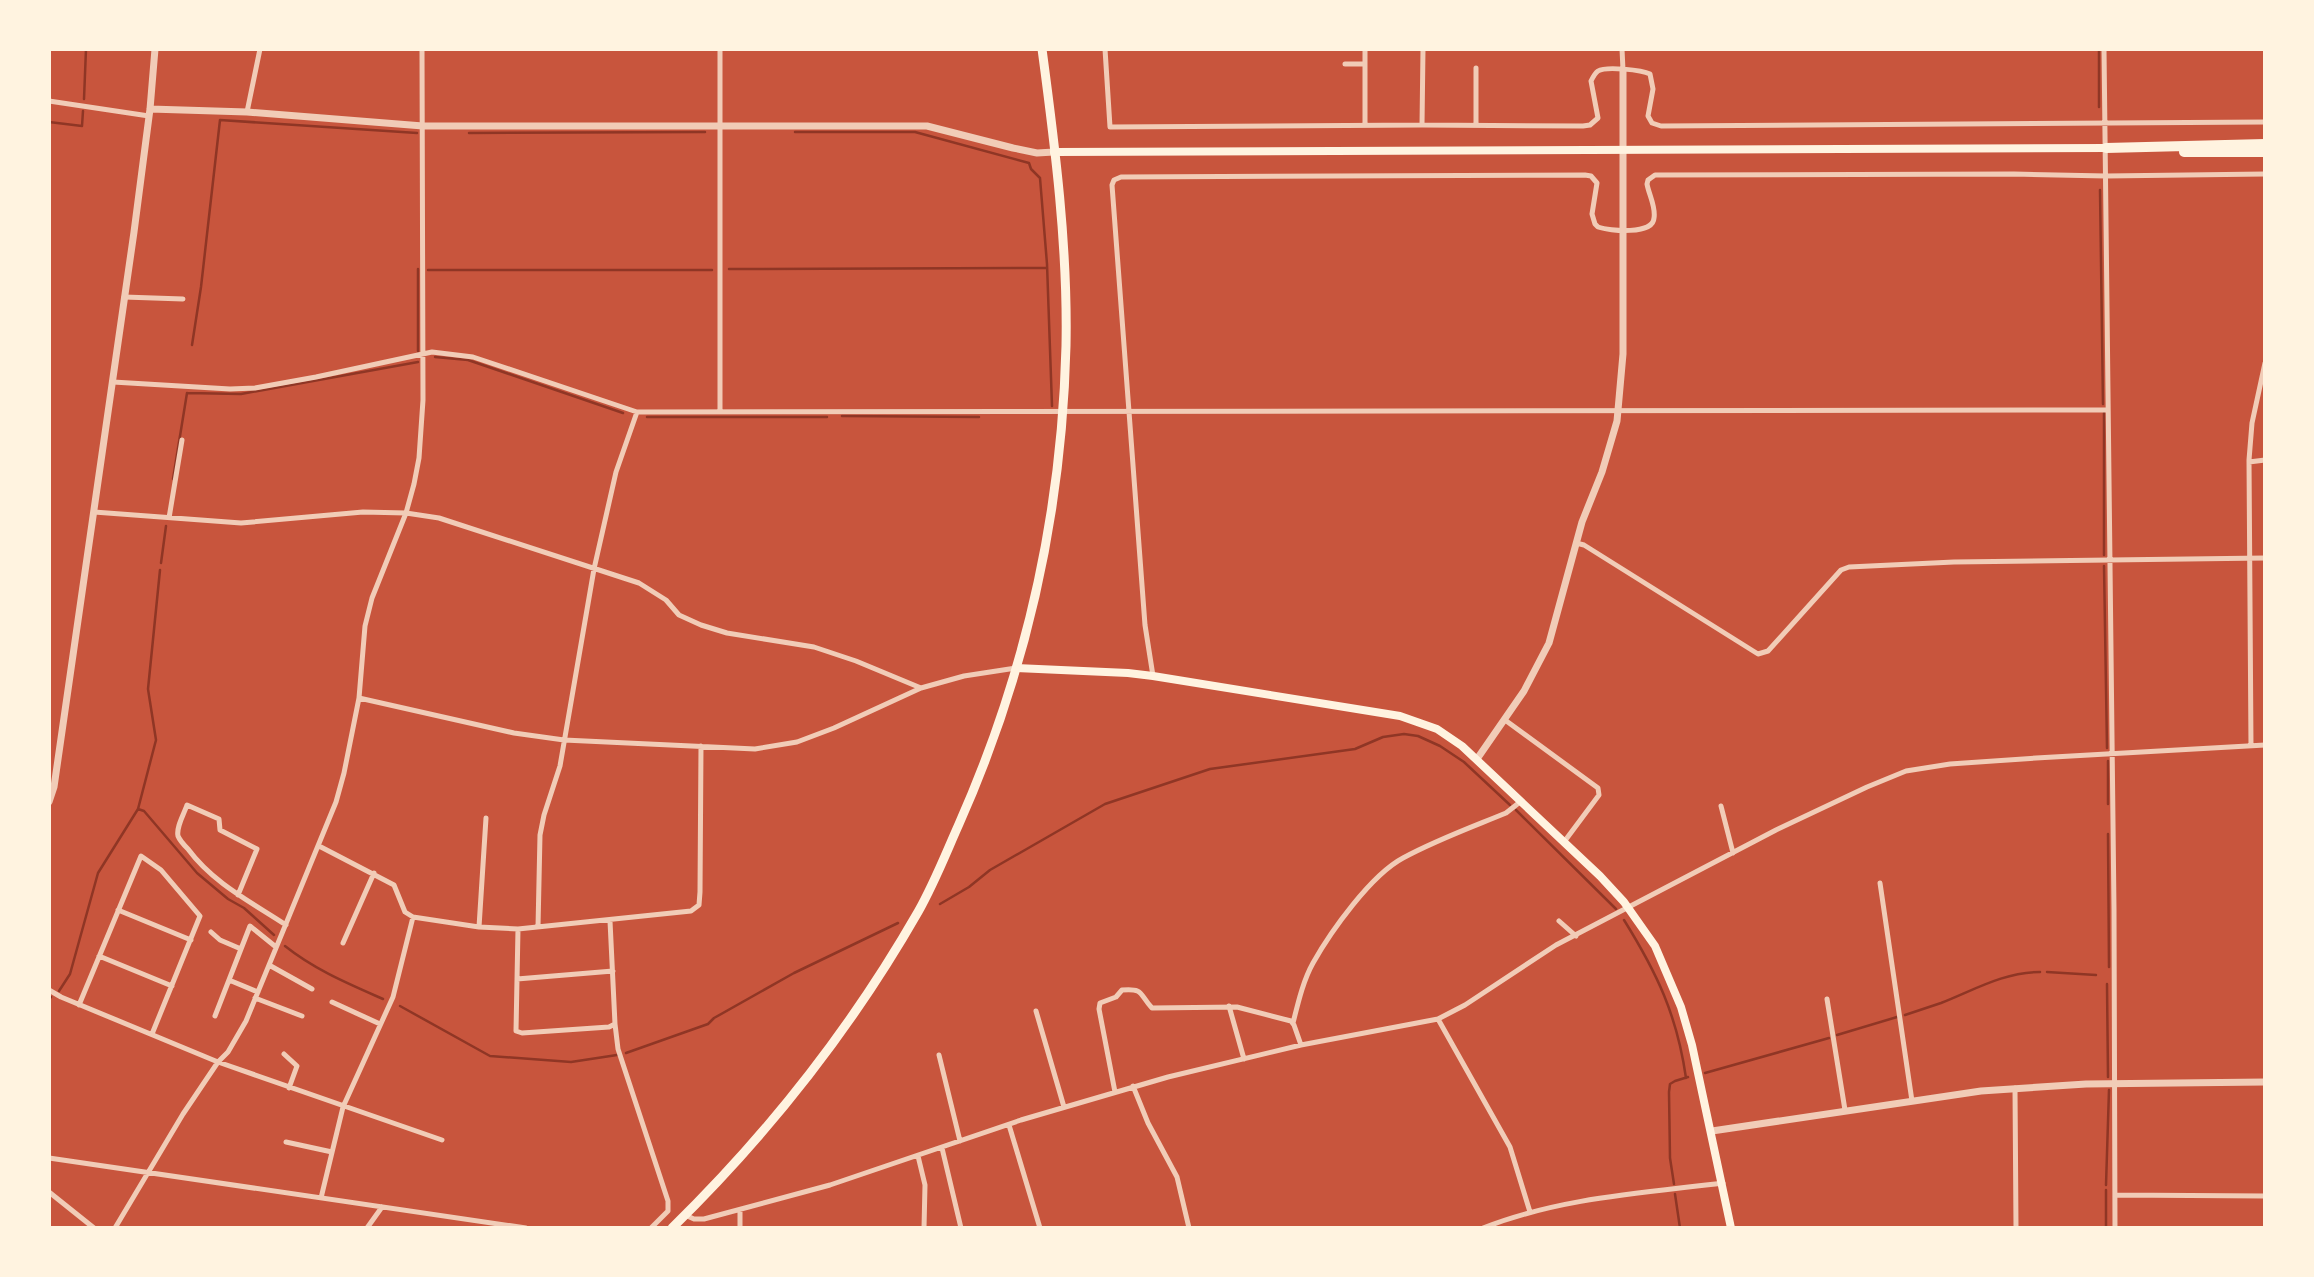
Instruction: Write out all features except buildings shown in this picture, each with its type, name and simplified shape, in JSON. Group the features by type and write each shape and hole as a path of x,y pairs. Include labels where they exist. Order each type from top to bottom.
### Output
{"highway":[{"path":"672,1228 756,1139 812,1073 866,997 919,910 972,796 1016,668 1037,590 1051,516 1063,412 1066,342 1061,207 1042,49"},
{"path":"2106,148 2265,144"},
{"path":"2106,148 2265,152"}],"main road":[{"path":"1054,152 2106,148"},
{"path":"1016,668 1153,676 1399,716 1437,729 1462,746 1600,876 1629,909 1654,946 1681,1007 1712,1131 1731,1228"}],"street":[{"path":"49,802 54,787 68,697 113,382 150,113 155,49"},
{"path":"247,112 260,49"},
{"path":"115,1228 183,1114 218,1062 228,1052 246,1021 336,803 344,773 359,698 365,626 372,598 406,513 419,458 423,400 422,49"},
{"path":"720,49 720,410"},
{"path":"1105,49 1110,127 1590,125 1598,118 1591,86 1593,77 1603,69 1642,70 1650,74 1653,89 1647,116 1661,126 2265,122"},
{"path":"1365,49 1365,125"},
{"path":"1422,125 1423,49"},
{"path":"1477,760 1524,691 1549,643 1576,543 1610,446 1619,410 1623,354 1622,49"},
{"path":"2104,49 2115,1228"},
{"path":"1345,64 1365,64"},
{"path":"1476,68 1476,125"},
{"path":"49,101 150,113 247,112 423,126 927,126 1037,153 1054,152"},
{"path":"1153,676 1145,625 1112,185 1114,180 1121,177 1585,175 1591,176 1597,183 1592,214 1595,224 1607,230 1643,229 1653,223 1654,213 1647,184 1655,174 2265,174"},
{"path":"124,297 183,299"},
{"path":"113,382 255,388 422,354 445,352 473,357 638,412 2108,410"},
{"path":"2251,746 2249,462 2252,423 2265,363"},
{"path":"538,927 540,835 560,766 594,569 616,472 638,412"},
{"path":"169,518 182,440"},
{"path":"2249,462 2265,460"},
{"path":"94,512 241,523 351,513 406,513 439,518 652,589 680,615 714,630 814,647 921,688"},
{"path":"1576,543 1584,545 1758,654 1768,651 1841,570 1849,566 2265,558"},
{"path":"359,698 514,733 564,740 755,749 797,741 834,728 921,688 964,676 1016,668"},
{"path":"1505,720 1598,788 1599,795 1564,842"},
{"path":"685,1215 704,1219 830,1185 1133,1086 1300,1045 1438,1019 1471,1001 1545,952 1733,853 1867,787 1906,771 1950,764 2265,745"},
{"path":"318,846 394,885 405,912 413,917 479,927 518,929 691,911 699,905 701,746"},
{"path":"1293,1023 1313,963 1351,909 1385,872 1401,859 1506,813 1520,802"},
{"path":"238,895 257,849 220,830 219,819 187,806 178,829 178,837 198,863 212,877 238,895 286,925"},
{"path":"1721,806 1733,853"},
{"path":"479,927 486,818"},
{"path":"79,1004 141,856 161,870 200,916 152,1034"},
{"path":"343,943 374,873"},
{"path":"1880,883 1912,1101"},
{"path":"118,910 191,940"},
{"path":"321,1198 343,1107 393,997 413,917"},
{"path":"1559,920 1576,936"},
{"path":"610,921 618,1049 668,1201 668,1211 651,1228"},
{"path":"215,1016 250,926 276,947"},
{"path":"518,929 516,1031 522,1033 609,1027 615,1024"},
{"path":"211,932 220,940 241,949"},
{"path":"99,957 172,986"},
{"path":"269,965 312,989"},
{"path":"517,979 613,971"},
{"path":"229,980 302,1016"},
{"path":"1115,1092 1098,1016 1100,1003 1116,998 1122,990 1135,989 1144,995 1152,1008 1229,1006 1291,1020 1300,1045"},
{"path":"49,990 218,1062 442,1140"},
{"path":"1827,999 1845,1110"},
{"path":"332,1002 380,1024"},
{"path":"1229,1006 1244,1059"},
{"path":"1036,1011 1064,1107"},
{"path":"1438,1019 1510,1147 1530,1212"},
{"path":"284,1054 297,1066 289,1088"},
{"path":"939,1055 960,1141"},
{"path":"1712,1131 1981,1091 2115,1084 2265,1082"},
{"path":"1133,1086 1148,1123 1177,1177 1189,1228"},
{"path":"2015,1088 2016,1228"},
{"path":"1009,1125 1040,1228"},
{"path":"286,1142 332,1152"},
{"path":"942,1148 961,1228"},
{"path":"918,1156 925,1185 924,1228"},
{"path":"49,1158 526,1228"},
{"path":"1483,1228 1530,1212 1603,1198 1723,1183"},
{"path":"49,1192 94,1228"},
{"path":"2115,1195 2265,1196"},
{"path":"368,1228 382,1207"},
{"path":"740,1210 740,1228"}],"waterway":[{"path":"84,99 86,49"},
{"path":"2099,49 2099,107"},
{"path":"49,122 82,126 83,111"},
{"path":"192,345 220,120 417,133"},
{"path":"469,133 705,132"},
{"path":"795,132 915,132 1029,163 1040,178 1047,264 1052,406"},
{"path":"2100,190 2103,404"},
{"path":"729,269 1047,268"},
{"path":"418,269 418,351"},
{"path":"428,270 712,270"},
{"path":"435,357 468,360 623,413"},
{"path":"187,393 241,394 418,362"},
{"path":"173,479 187,393"},
{"path":"2104,413 2104,555"},
{"path":"842,416 979,417"},
{"path":"647,417 827,417"},
{"path":"161,563 166,526"},
{"path":"2104,566 2107,748"},
{"path":"138,809 156,740 148,689 160,570"},
{"path":"940,904 969,887 990,870 1105,804 1210,769 1355,749 1383,737 1404,734 1418,736 1440,746 1464,762 1510,805"},
{"path":"2108,761 2108,804"},
{"path":"59,991 70,974 98,873 138,809 144,811 197,873 228,899 244,908 274,935"},
{"path":"1516,810 1616,909"},
{"path":"2108,834 2109,967"},
{"path":"1624,920 1664,995 1677,1034 1686,1078"},
{"path":"626,1053 708,1024 714,1018 794,973 898,923"},
{"path":"285,946 320,969 383,999"},
{"path":"1905,1015 2002,978 2040,972"},
{"path":"2047,972 2096,975"},
{"path":"2107,984 2108,1077"},
{"path":"400,1006 490,1056 571,1062 617,1055"},
{"path":"1837,1035 1897,1017"},
{"path":"1705,1073 1829,1038"},
{"path":"1674,1184 1670,1158 1670,1084 1688,1077"},
{"path":"2106,1185 2109,1090"},
{"path":"2106,1190 2106,1228"},
{"path":"1675,1194 1680,1228"}]}
